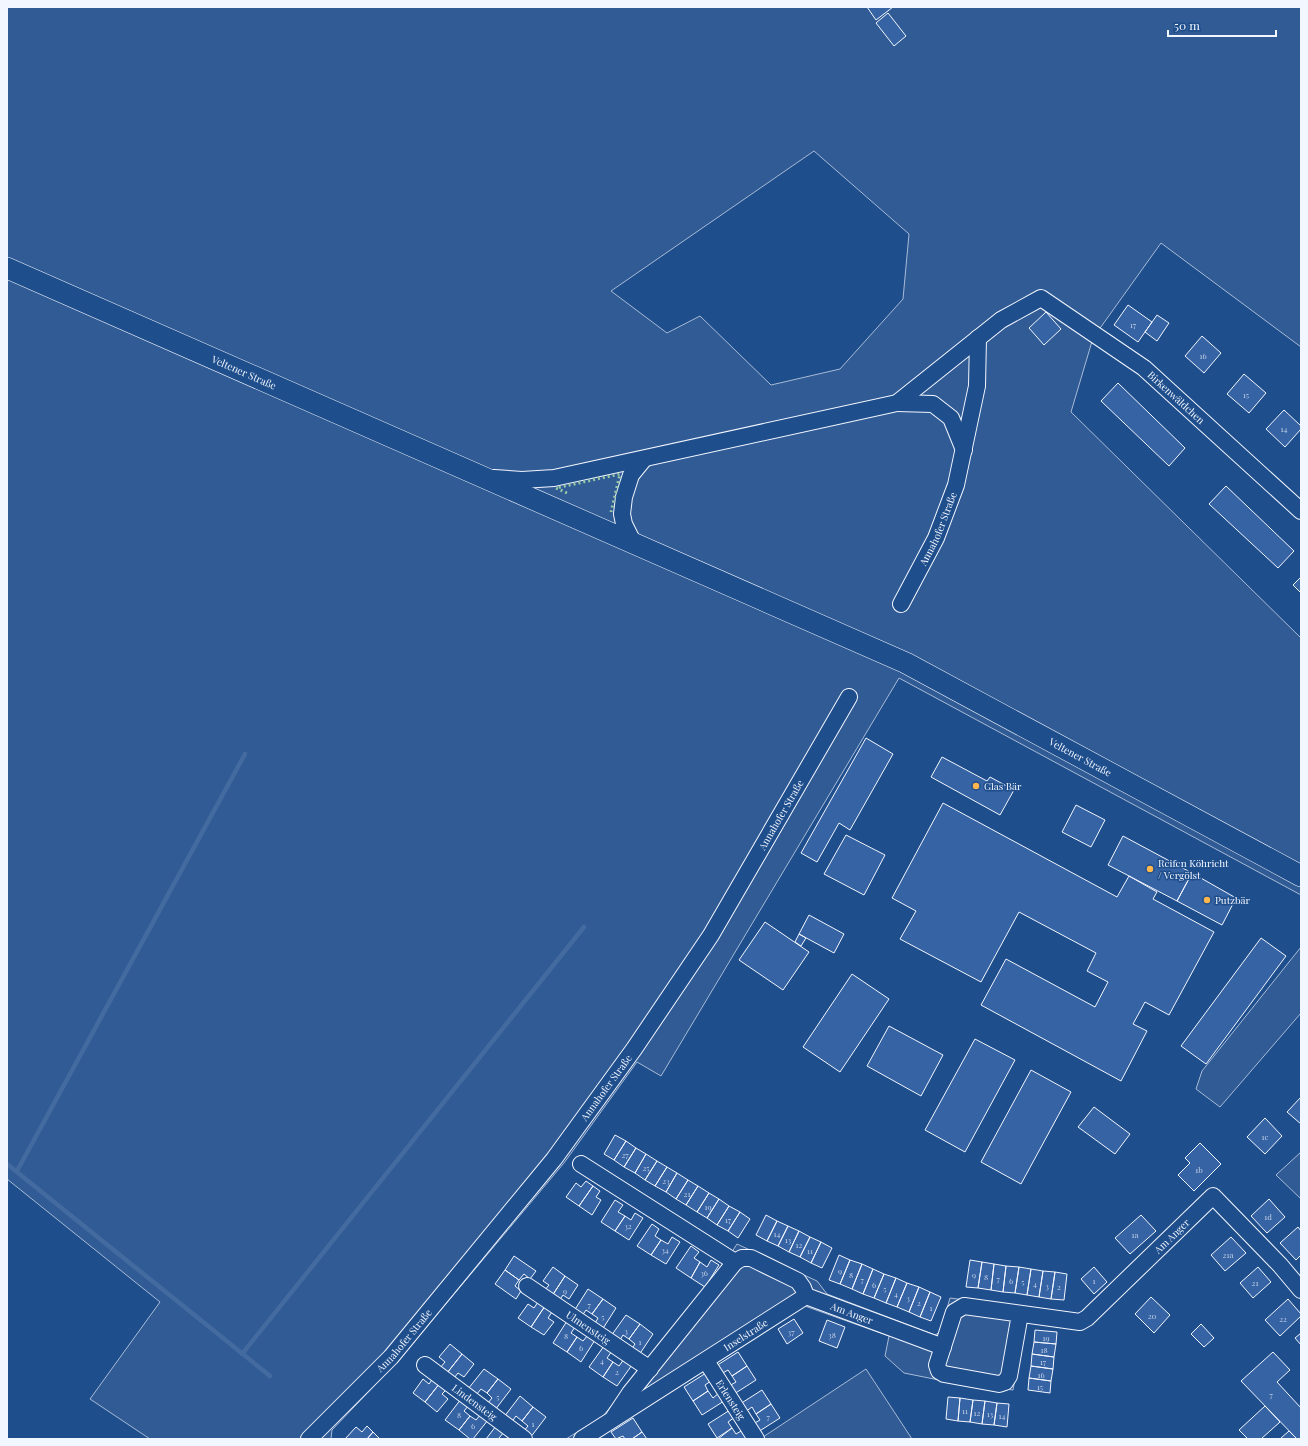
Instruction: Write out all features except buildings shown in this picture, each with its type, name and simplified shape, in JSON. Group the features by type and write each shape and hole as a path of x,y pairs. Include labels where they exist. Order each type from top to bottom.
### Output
{"main road":[{"name":"Veltener Straße","path":"7,268 481,477 634,542 906,663 1301,876"}],"street":[{"name":"Birkenwäldchen","path":"978,338 1000,320 1041,298 1144,368 1301,511"},
{"path":"897,403 978,338"},
{"name":"Annahofer Straße","path":"901,604 936,538 956,485 977,386 978,338"},
{"path":"481,477 514,480 554,478 897,403 933,404 951,418 964,450"},
{"path":"634,542 624,524 622,514 624,497 631,475 644,459"},
{"name":"Annahofer Straße","path":"310,1439 390,1357 554,1159 607,1086 710,934 849,697"},
{"path":"581,1164 735,1262 742,1258 751,1258 798,1281 806,1296"},
{"name":"Am Anger","path":"1020,1314 1009,1376 1005,1382 999,1384 944,1374 939,1371 937,1365 954,1312 964,1306 1080,1322 1087,1318 1213,1196 1280,1265 1301,1290"},
{"name":"Inselstraße","path":"606,1429 630,1393 735,1262"},
{"name":"Ulmensteig","path":"527,1286 650,1369"},
{"name":"Inselstraße","path":"582,1439 606,1429 706,1361 806,1296"},
{"name":"Am Anger","path":"806,1296 943,1347"},
{"name":"Erlensteig","path":"706,1361 756,1439"},
{"name":"Lindensteig","path":"425,1365 524,1439"}],"shaded area":[{"path":"7,7 1301,7 1301,347 1161,243 1093,338 1071,412 1301,638 1301,895 899,678 661,1076 637,1062 564,1163 397,1362 332,1430 331,1439 150,1439 90,1399 160,1302 7,1179","holes":["814,151 909,234 903,299 840,369 771,385 700,316 667,333 611,291"]},
{"path":"1301,947 1301,1013 1220,1107 1196,1089 1202,1071"},
{"path":"1301,1152 1301,1199 1276,1175"},
{"path":"737,1244 817,1281 827,1294 935,1335 940,1332 950,1298 1027,1308 1013,1390 934,1379 904,1373 885,1356 889,1336 802,1305 592,1439 566,1439 603,1416 707,1290"},
{"path":"866,1369 912,1439 760,1439"}],"waterway":[{"path":"17,1171 245,754"},
{"path":"242,1354 584,927"},
{"path":"7,1164 270,1376"}],"hedge":[{"path":"567,493 556,488 620,474 611,512"}],"place":[{"name":"Glas Bär","path":"976,786"},
{"name":"Reifen Köhricht / Vergölst","path":"1150,869"},
{"name":"Putzbär","path":"1207,900"}]}
